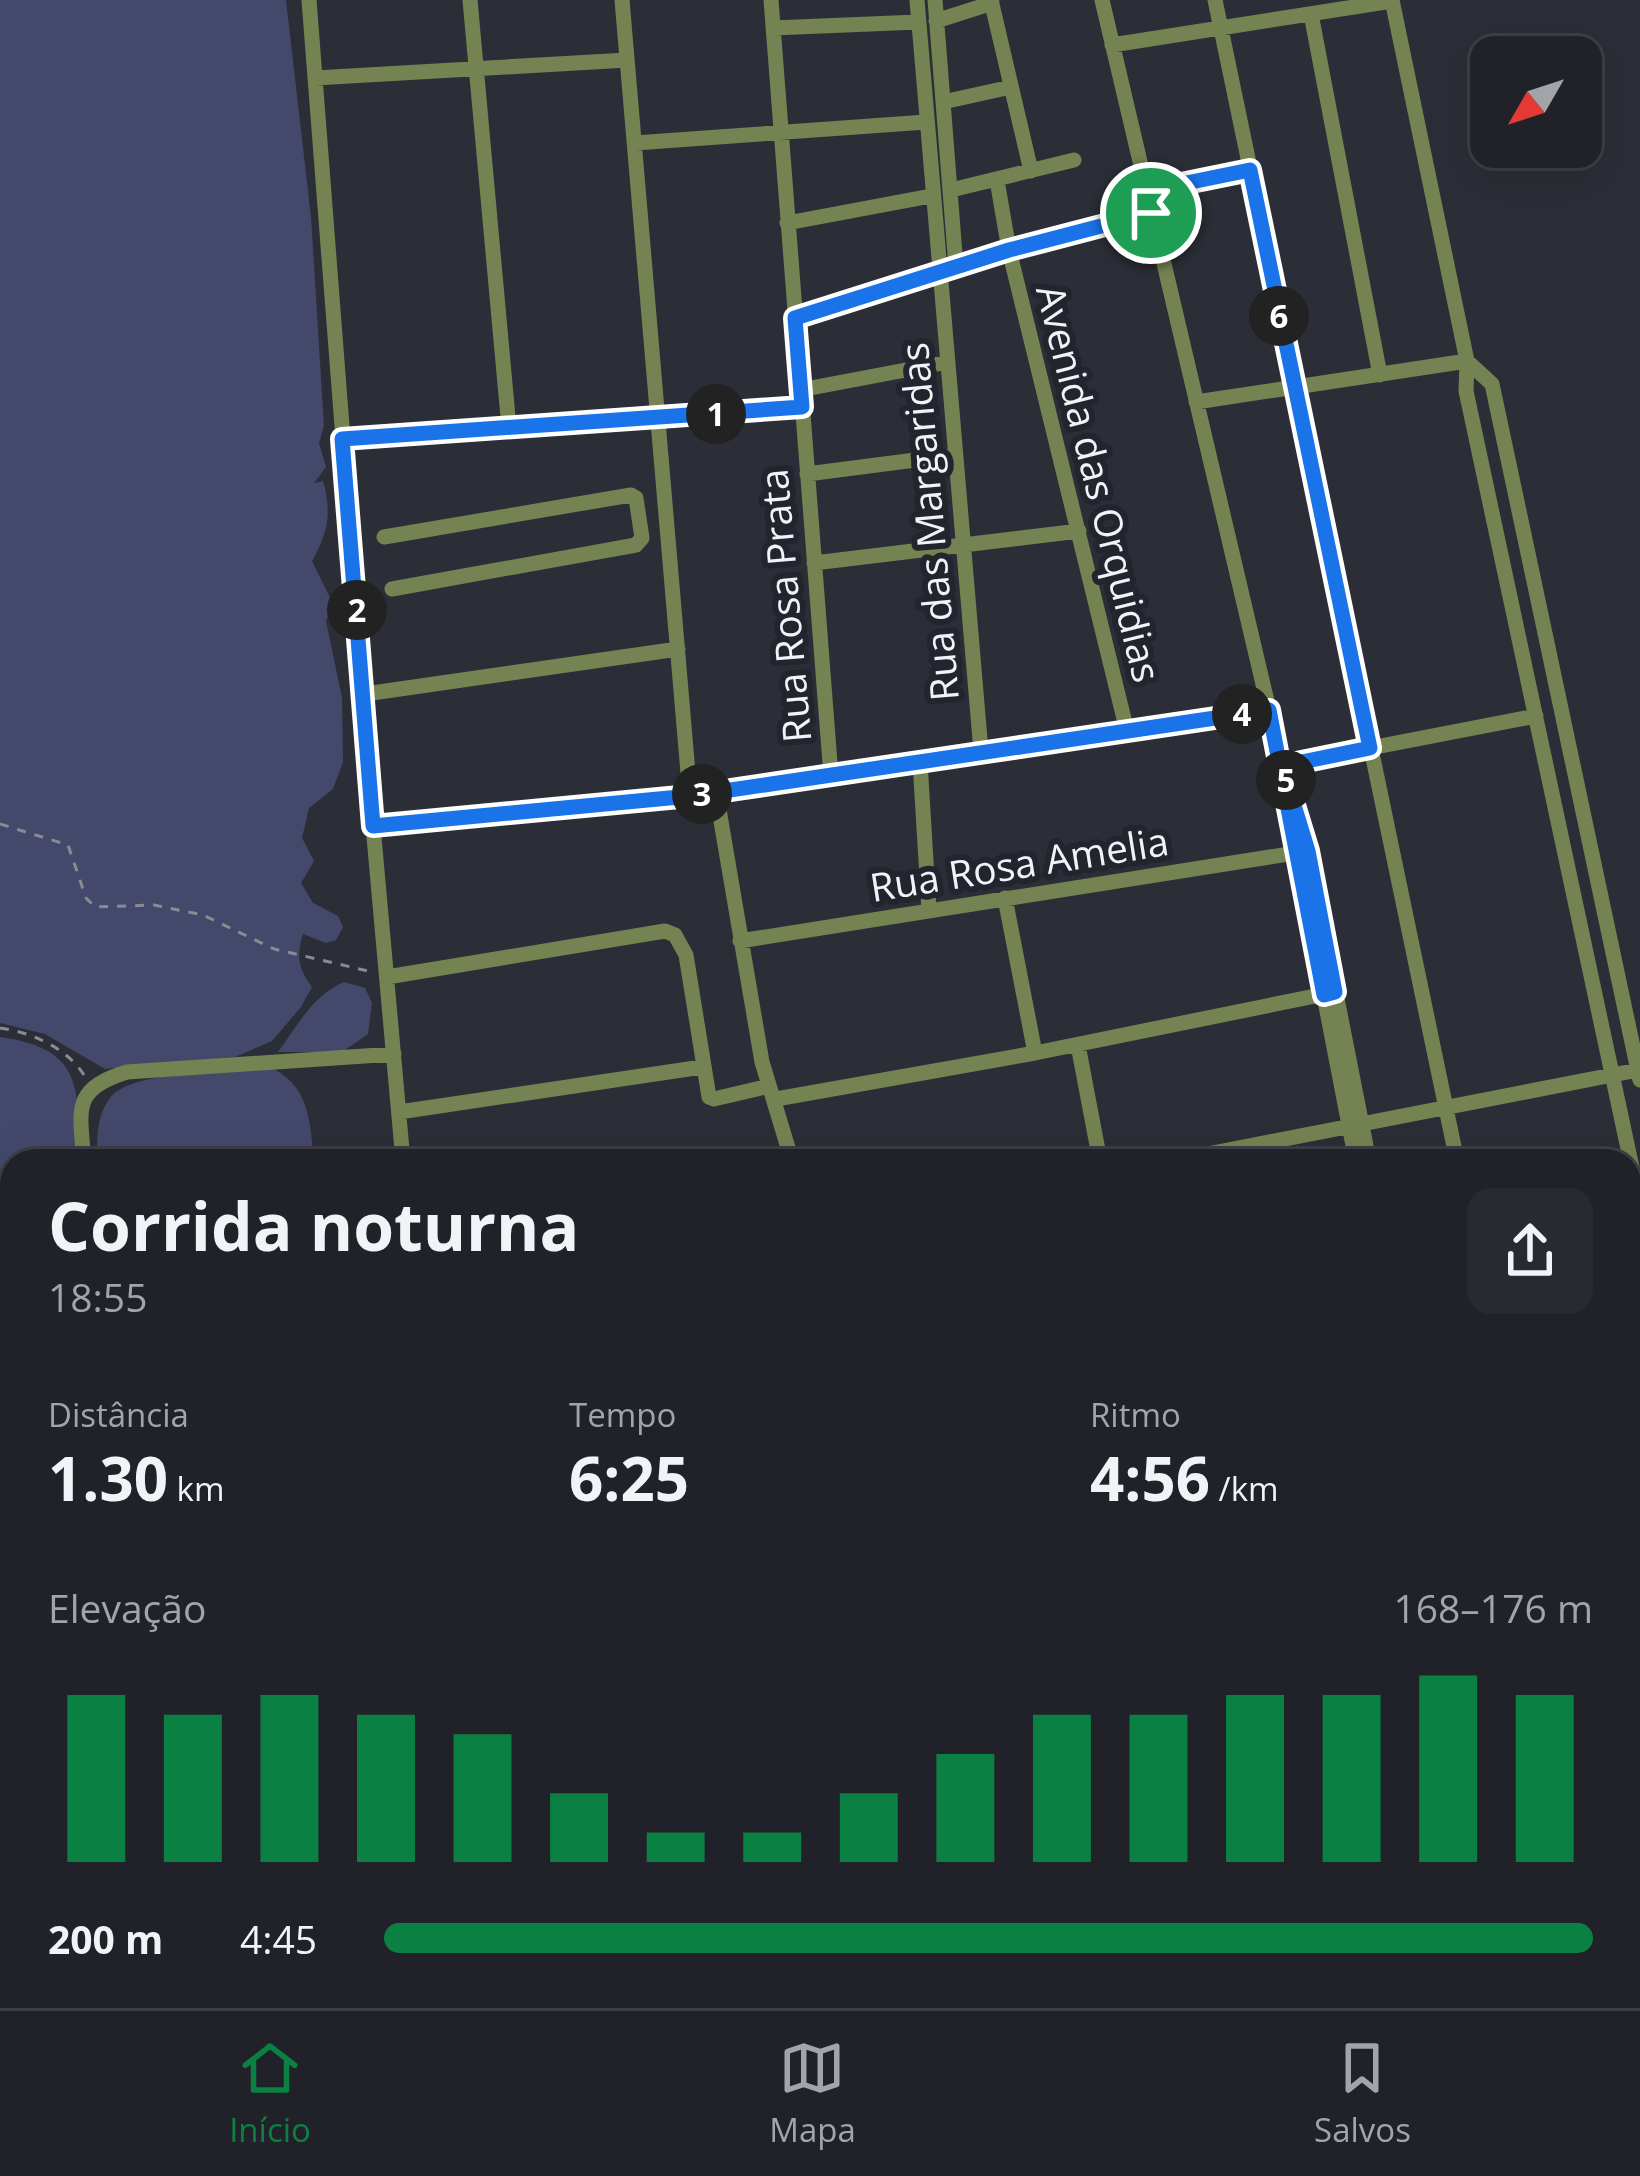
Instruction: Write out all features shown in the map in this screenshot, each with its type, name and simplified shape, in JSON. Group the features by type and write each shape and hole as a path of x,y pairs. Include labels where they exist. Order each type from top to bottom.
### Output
{"street":[{"path":"309,0 403,1149"},
{"path":"470,0 509,428"},
{"path":"622,0 690,796"},
{"name":"Rua Rosa Prata","path":"770,0 831,776"},
{"name":"Rua das Margaridas","path":"917,0 927,21 943,103 956,267"},
{"name":"Rua das Margaridas","path":"935,0 927,21 926,122 981,752"},
{"path":"1102,0 1302,852 1355,1123 1365,1149"},
{"path":"1215,0 1454,1149"},
{"path":"1112,45 1392,1 1467,361 1466,391 1628,1149"},
{"path":"772,28 927,21 992,2 1030,171"},
{"path":"1311,14 1380,374"},
{"path":"315,78 627,60"},
{"path":"943,103 1011,87"},
{"path":"635,143 926,122"},
{"path":"951,190 1074,160"},
{"path":"1147,191 1250,170"},
{"name":"Avenida das Orquidias","path":"997,180 1009,250 1126,731"},
{"path":"787,223 931,196"},
{"path":"795,318 1009,250 1151,213"},
{"path":"1196,402 1467,361"},
{"path":"1230,1149 1613,1075 1639,1075 1492,384 1467,361"},
{"path":"342,439 660,418 801,398 947,362"},
{"path":"807,474 955,455"},
{"path":"384,537 631,495 641,521 642,538 636,545 392,589"},
{"path":"641,521 668,515"},
{"path":"814,563 1079,531"},
{"path":"365,694 678,649"},
{"path":"373,826 690,796 1269,710"},
{"path":"1282,766 1536,716"},
{"path":"920,762 929,910"},
{"path":"716,792 740,941 789,1149"},
{"name":"Rua Rosa Amelia","path":"740,941 1302,852"},
{"path":"1005,898 1035,1053"},
{"path":"387,977 652,931 675,935 686,955 711,1098 1035,1053 1329,994"},
{"path":"1078,1045 1098,1149"},
{"path":"83,1149 83,1099 91,1085 127,1072 394,1054"},
{"path":"399,1112 702,1067"},
{"path":"1355,1123 1356,1149"}],"path":[{"path":"0,824 68,845 86,898 95,907 154,905 203,915 274,949 387,977"},
{"path":"0,1028 64,1052 91,1085"}],"shaded area":[{"path":"0,0 286,0 311,217 324,426 319,443 326,467 314,483 323,481 328,513 312,561 333,604 326,621 342,698 343,762 333,789 309,808 302,838 314,861 301,883 313,903 338,916 343,927 336,940 326,943 303,934 300,962 312,987 301,1007 272,1041 235,1057 105,1069 45,1034 0,1023"},
{"path":"344,982 365,988 372,1003 368,1034 342,1052 278,1052 315,1003"},
{"path":"0,1037 28,1043 63,1063 76,1094 80,1149 0,1149"},
{"path":"274,1069 286,1077 301,1097 313,1149 97,1149 102,1113 122,1089 161,1077"}],"route":[{"path":"1250,170 1370,748 1282,766 1308,851 1335,992 1324,995 1269,710 690,796 373,826 342,439 802,407 795,318 1009,250 1151,213 1147,191 1250,170"}]}
